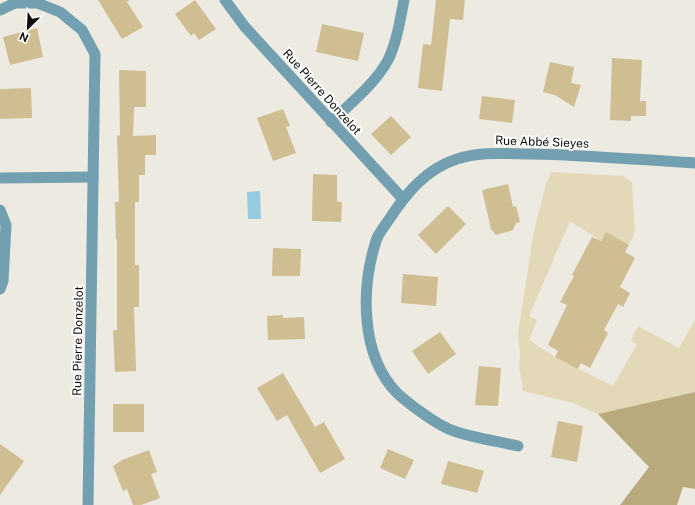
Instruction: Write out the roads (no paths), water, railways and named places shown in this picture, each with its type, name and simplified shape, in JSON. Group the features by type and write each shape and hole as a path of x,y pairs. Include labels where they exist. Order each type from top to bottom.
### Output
{"street":[{"name":"Rue Pierre Donzelot","path":"226,0 245,27 403,199"},
{"path":"331,122 376,78 388,60 396,35 404,0"},
{"name":"Rue Pierre Donzelot","path":"0,10 14,3 37,3 60,12 82,30 95,54 88,505"},
{"name":"Rue Abbé Sieyes","path":"518,446 452,431 422,413 396,392 380,367 368,336 365,317 370,267 376,239 403,199 427,174 456,159 487,153 560,155 695,163"},
{"path":"0,178 93,177"},
{"path":"0,210 6,225 3,281 0,288"}],"water":[{"path":"260,191 261,219 248,219 247,192"}]}
